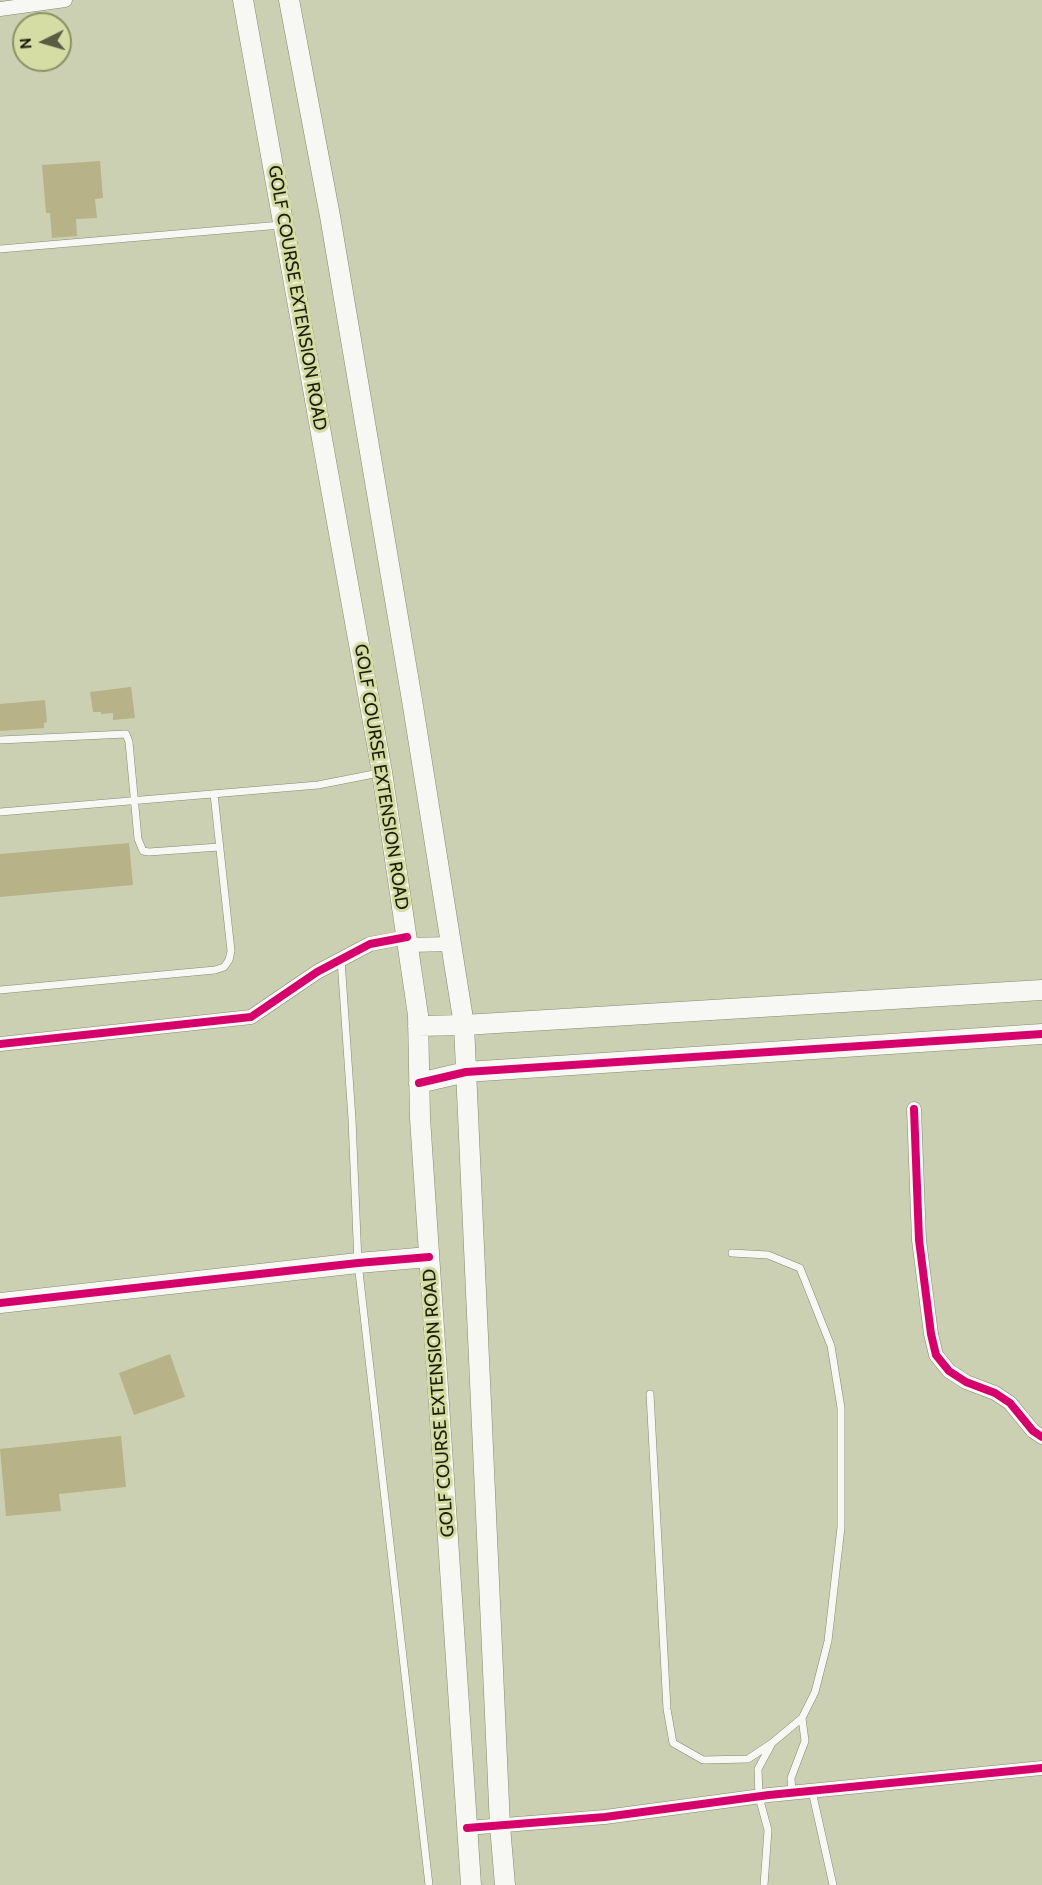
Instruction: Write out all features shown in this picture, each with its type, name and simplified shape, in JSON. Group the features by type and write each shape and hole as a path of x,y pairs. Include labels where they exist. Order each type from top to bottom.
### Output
{"main road":[{"name":"GOLF COURSE EXTENSION ROAD","path":"243,0 382,772 408,941 418,1026 429,1257 471,1885"},
{"path":"289,0 329,213 464,1025 500,1826 505,1885"},
{"path":"418,1026 1042,990"},
{"path":"419,1083 466,1072 1042,1034"},
{"path":"0,1303 429,1257"}],"street":[{"path":"0,9 65,0"},
{"path":"0,1044 251,1017 317,972 370,944 408,941 452,944"},
{"path":"914,1109 919,1240 930,1334 936,1355 949,1371 966,1382 1010,1403 1033,1431 1042,1437"},
{"path":"467,1828 604,1817 792,1792 1042,1768"}],"lane":[{"path":"0,249 284,225"},
{"path":"0,740 126,734 129,742 138,839 143,851 219,847"},
{"path":"0,812 318,785 382,772"},
{"path":"0,990 215,970 224,967 231,951 214,794"},
{"path":"341,960 352,1119 357,1263 429,1885"},
{"path":"650,1394 667,1709 673,1743 703,1760 748,1759 802,1718 815,1692 828,1641 841,1527 841,1408 831,1346 800,1268 768,1256 732,1253"},
{"path":"792,1792 791,1778 805,1741 802,1718"},
{"path":"764,1885 768,1830 759,1797 758,1768 772,1743"},
{"path":"812,1791 833,1885"}],"building":[{"path":"100,161 103,198 95,199 97,218 76,219 77,236 52,238 50,213 46,213 42,165"},
{"path":"131,687 135,718 113,720 113,713 93,712 90,692"},
{"path":"45,700 47,722 44,723 44,728 0,731 0,704"},
{"path":"129,843 133,885 0,897 0,854"},
{"path":"170,1354 185,1397 134,1415 119,1373"},
{"path":"121,1436 126,1487 59,1494 61,1511 6,1516 0,1449"}],"cycle path":[{"path":"0,1044 251,1017 317,972 370,944 407,937"},
{"path":"419,1083 466,1072 1042,1034"},
{"path":"914,1109 919,1240 931,1334 936,1355 949,1371 966,1382 995,1393 1010,1403 1033,1431 1042,1437"},
{"path":"0,1303 429,1257"},
{"path":"467,1828 605,1817 769,1795 1042,1768"}]}
